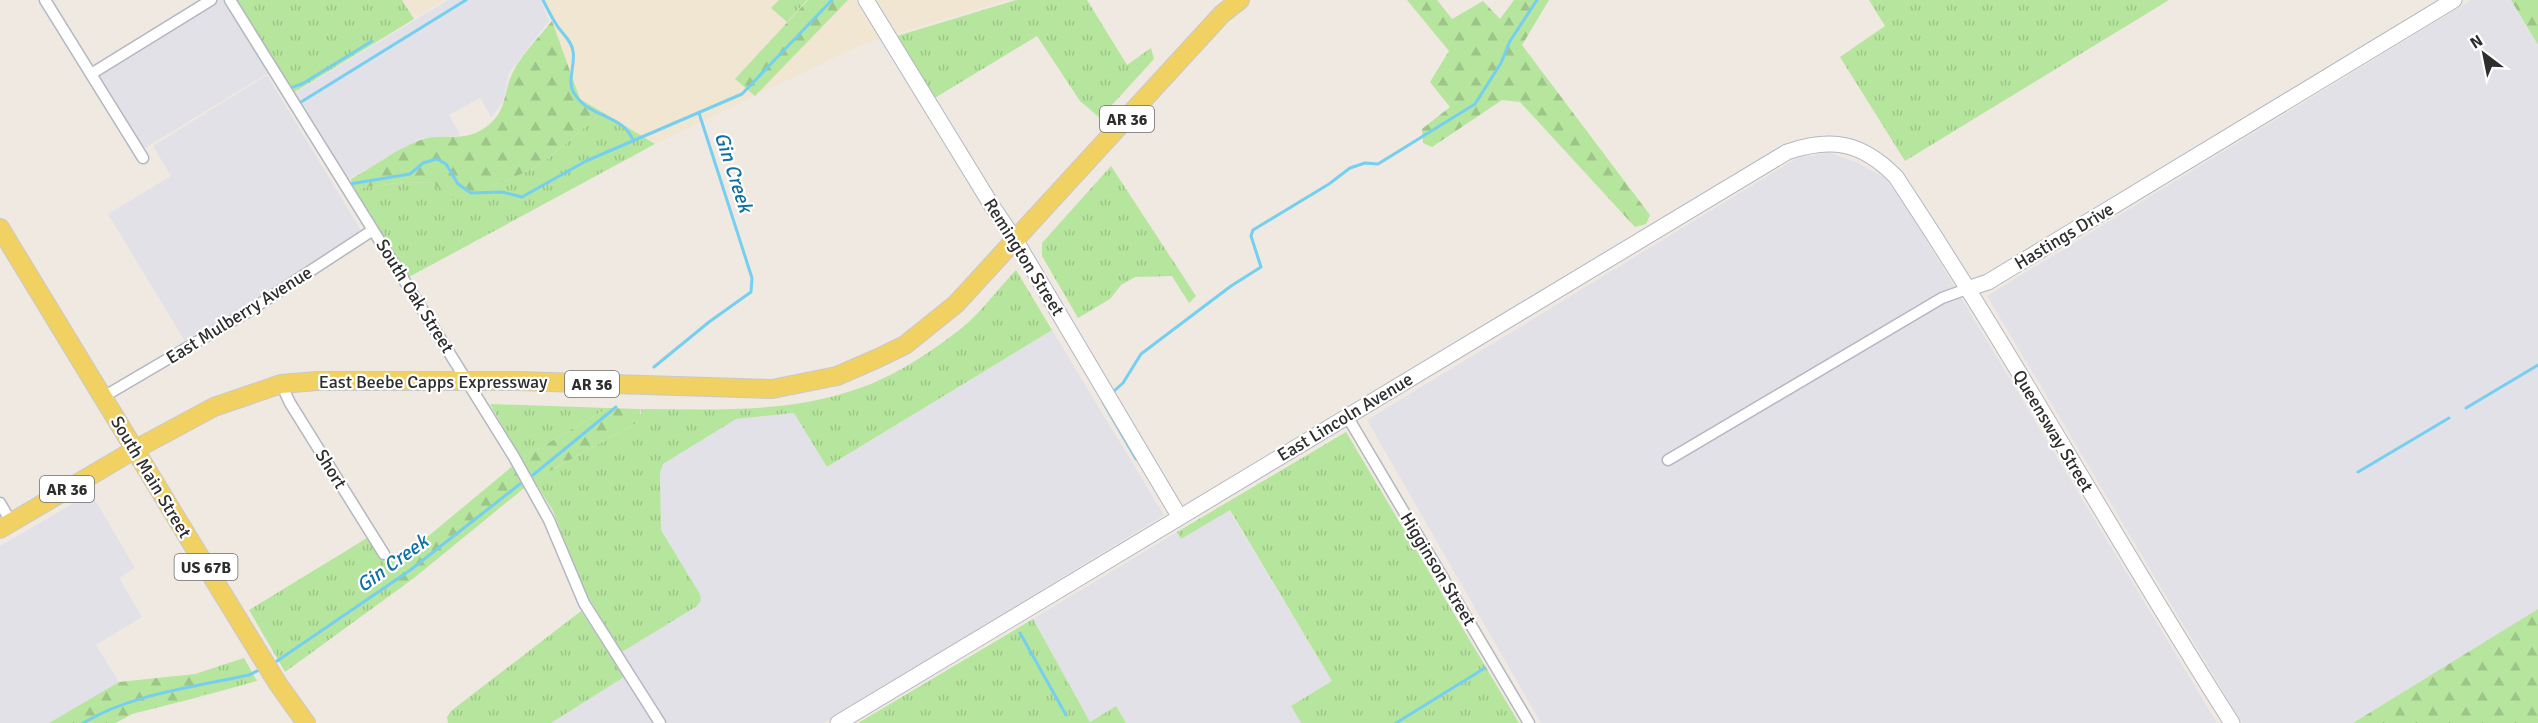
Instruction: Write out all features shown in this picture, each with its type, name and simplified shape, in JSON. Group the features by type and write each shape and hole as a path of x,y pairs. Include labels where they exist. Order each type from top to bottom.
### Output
{"main road":[{"name":"East Beebe Capps Expressway","path":"134,450 214,407 281,384 317,381 518,381 772,389 837,376 905,345 956,304 1222,14 1240,0"},
{"name":"South Main Street","path":"0,228 278,684 306,723"},
{"name":"AR 36","path":"6,525 134,450"}],"street":[{"path":"45,0 143,158"},
{"path":"91,74 211,0"},
{"name":"South Oak Street","path":"230,0 468,382 549,520 584,603 660,723"},
{"name":"Remington Street","path":"866,0 992,206 1016,241 1179,516"},
{"name":"Hastings Drive","path":"1668,460 1942,298 1989,282 2454,0"},
{"name":"East Lincoln Avenue","path":"838,723 1787,152 1809,145 1838,144 1862,150"},
{"name":"Queensway Street","path":"1862,150 1882,162 1896,177 1967,289 2161,612 2232,723"},
{"name":"East Mulberry Avenue","path":"103,397 246,313 374,230"},
{"name":"Short","path":"281,384 290,403 384,554"},
{"name":"Higginson Street","path":"1347,416 1529,723"},
{"path":"0,503 6,525"}],"shaded area":[{"path":"217,0 223,0 268,73 142,150 96,75"},
{"path":"403,0 445,0 414,18"},
{"path":"448,0 541,0 549,21 509,73 503,102 491,117 480,98 449,115 460,135 420,139 347,180 293,94"},
{"path":"544,0 1008,0 865,43 655,144 580,99"},
{"path":"2471,0 2511,0 2538,45 2538,609 2353,723 2242,723 1987,296"},
{"path":"267,75 362,232 244,311 186,343 108,214 171,176 153,146"},
{"path":"1830,153 1858,163 1884,177 1904,203 2217,723 1541,723 1367,420 1799,157"},
{"path":"1052,330 1164,515 824,723 667,723 622,652 699,603 700,594 661,530 660,473 663,464 736,419 794,413 828,467"},
{"path":"91,493 135,568 119,578 142,617 96,645 119,682 49,723 0,723 0,546"},
{"path":"1229,510 1332,681 1291,706 1301,723 1126,723 1116,707 1090,722 1033,619 1177,532 1182,538"},
{"path":"624,677 653,723 551,723"}],"green space":[{"path":"237,0 402,0 414,19 293,93"},
{"path":"779,0 807,0 787,22 771,8"},
{"path":"808,0 848,0 755,96 735,79"},
{"path":"1016,0 1087,0 1127,65 1151,48 1154,59 1100,118 1080,101 1037,36 933,99 897,36"},
{"path":"1407,0 1437,0 1452,19 1483,1 1500,19 1514,0 1549,0 1522,45 1650,215 1646,224 1635,227 1520,102 1502,100 1432,147 1423,143 1422,129 1450,107 1430,82 1449,51"},
{"path":"1869,0 2169,0 1905,161 1840,57 1885,26"},
{"path":"2511,0 2538,0 2538,45"},
{"path":"552,21 580,99 602,112 565,145 522,174 497,185 460,196 450,198 433,183 405,182 352,189 351,179 409,145 428,138 473,134 492,122 503,105 510,78 517,65"},
{"path":"602,112 655,144 409,277 352,189 405,182 433,183 450,197 484,189 541,163"},
{"path":"1111,166 1196,296 1189,303 1172,276 1135,277 1121,285 1110,299 1078,318 1042,256 1042,243"},
{"path":"1016,270 1052,330 827,467 794,413 736,419 663,464 660,473 661,530 700,594 701,600 697,606 622,652 582,587 553,511 534,480 636,423 642,413 640,409 777,406 831,397 871,384 913,362 963,327"},
{"path":"490,404 608,408 521,459"},
{"path":"608,408 640,409 641,417 636,423 534,480 414,578 403,584 394,585 389,582 388,576 396,563 521,459"},
{"path":"1346,432 1519,723 1301,723 1291,706 1332,681 1230,510 1181,539 1177,532"},
{"path":"367,538 379,557 389,552 396,563 391,569 403,584 414,578 285,672 249,610"},
{"path":"2538,609 2538,723 2353,723"},
{"path":"581,611 624,677 551,723 448,723 447,717 451,711"},
{"path":"1033,619 1090,722 1116,706 1126,723 858,723"},
{"path":"244,658 257,681 199,697 204,695 200,675 195,674"},
{"path":"195,674 204,676 210,682 208,692 199,697 132,714 116,723 49,723 119,682"}],"waterway":[{"path":"301,102 466,0"},
{"path":"543,0 572,47 574,57 571,86 576,96 582,103 622,125 633,140"},
{"path":"350,184 410,174 423,163 437,159 446,164 458,184 471,193 502,192 522,197 586,161 742,94 832,0"},
{"path":"1114,391 1123,383 1141,354 1231,286 1261,267 1251,236 1253,230 1329,184 1350,168 1365,163 1378,164 1475,104 1501,63 1510,41 1537,0"},
{"path":"290,88 302,84 372,41"},
{"name":"Gin Creek","path":"654,367 709,322 751,292 752,278 699,113"},
{"path":"2466,408 2538,365"},
{"path":"1103,402 1136,459"},
{"name":"Gin Creek","path":"533,475 616,407"},
{"path":"2358,472 2449,418"},
{"name":"Gin Creek","path":"277,661 409,571 520,484"},
{"path":"1020,633 1066,715"},
{"path":"1396,723 1485,668"},
{"name":"Gin Creek","path":"83,723 102,713 143,698 249,675 261,669"}]}
